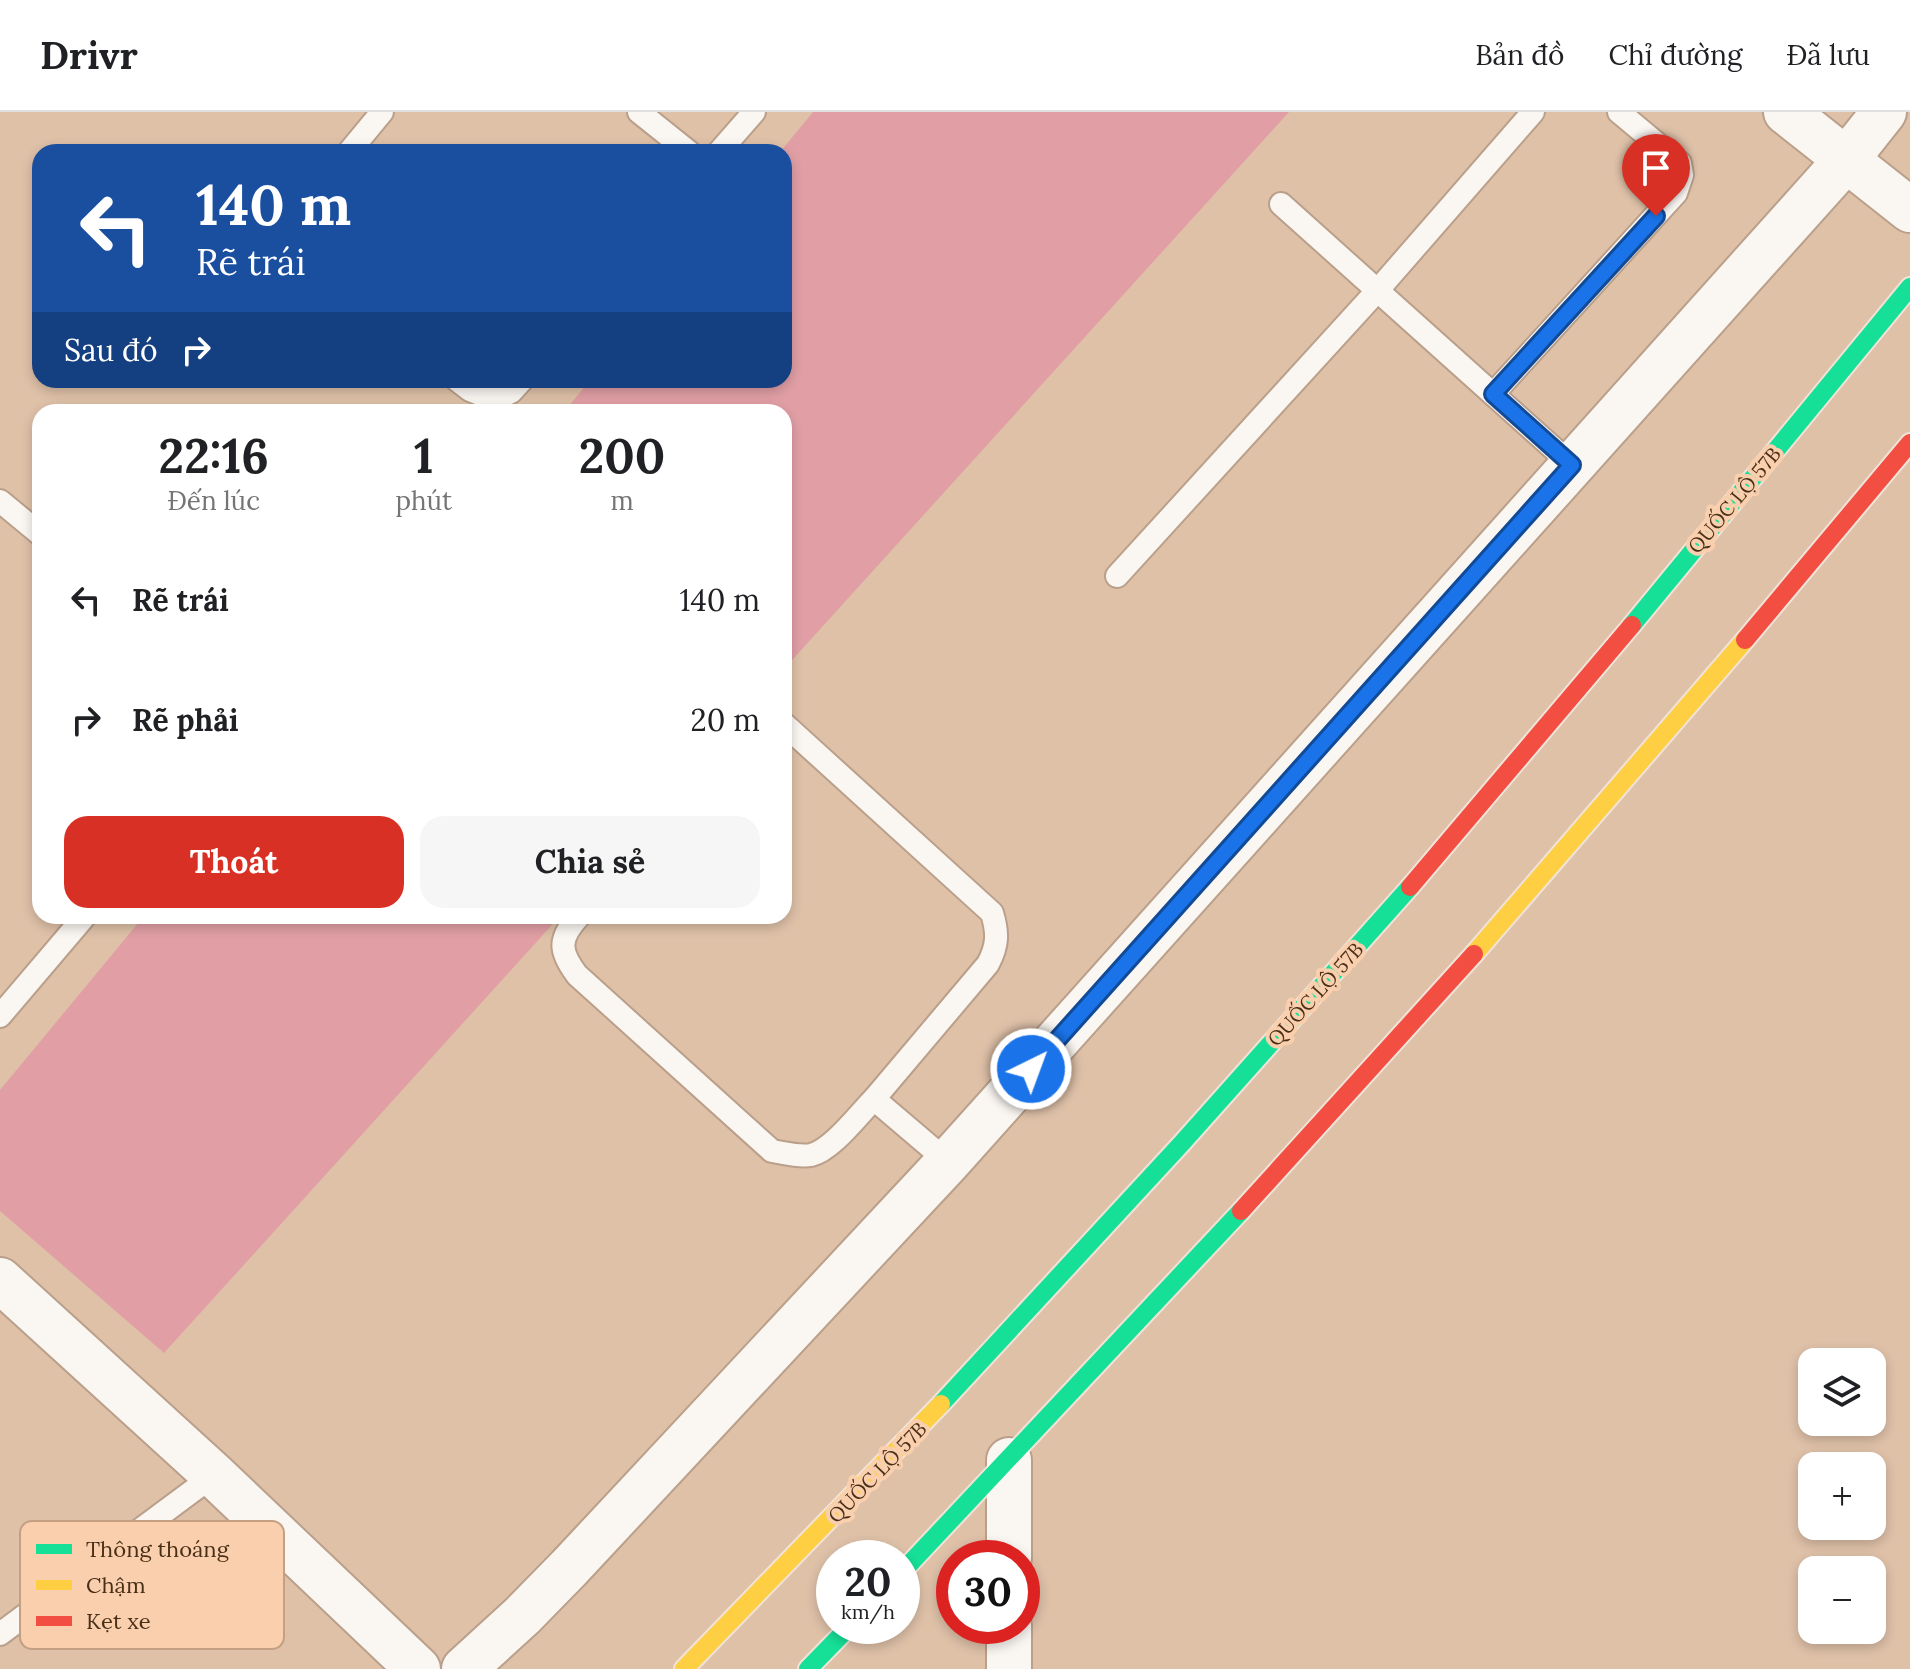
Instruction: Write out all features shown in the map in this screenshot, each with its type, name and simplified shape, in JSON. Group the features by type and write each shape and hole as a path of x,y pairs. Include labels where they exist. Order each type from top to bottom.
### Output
{"main road":[{"name":"QUỐC LỘ 57B","path":"684,1669 921,1427 1343,963 1602,660 1910,287"},
{"path":"920,1553 1347,1095 1515,908 1910,443"},
{"path":"808,1669 832,1644"}],"street":[{"path":"1786,112 1910,210"},
{"path":"464,1669 569,1568 948,1162 1846,160 1884,112"},
{"path":"0,1280 262,1521"},
{"path":"1009,1460 1009,1540"},
{"path":"284,1542 418,1669"},
{"path":"1009,1644 1009,1669"}],"lane":[{"path":"356,144 382,112"},
{"path":"639,112 679,144"},
{"path":"726,144 754,112"},
{"path":"1117,576 1377,291 1533,112"},
{"path":"1493,394 1676,193 1682,175 1680,163 1619,112"},
{"path":"1281,204 1572,465"},
{"path":"467,388 495,400 515,388"},
{"path":"0,501 32,527"},
{"path":"572,924 563,942 564,957 577,975 772,1151 801,1156 827,1147 874,1099 988,964 996,949 998,931 992,913 792,731"},
{"path":"0,1016 78,924"},
{"path":"874,1099 948,1162"},
{"path":"152,1521 214,1475"},
{"path":"0,1634 20,1619"}],"shaded area":[{"path":"813,112 1289,112 792,660 792,404 570,404 584,388 792,388 792,144 787,144"},
{"path":"137,924 553,924 164,1353 0,1211 0,1090"}],"traffic: fast":[{"path":"1632,625 1910,287"},
{"path":"941,1404 1182,1143 1410,887"},
{"path":"920,1553 1241,1211"},
{"path":"808,1669 832,1644"}],"traffic: slow":[{"path":"1474,954 1745,640"},
{"path":"684,1669 941,1404"}],"traffic: jam":[{"path":"1745,640 1910,443"},
{"path":"1410,887 1632,625"},
{"path":"1241,1211 1474,954"}],"route":[{"path":"1031,1069 1572,465 1493,394 1656,216"}]}
